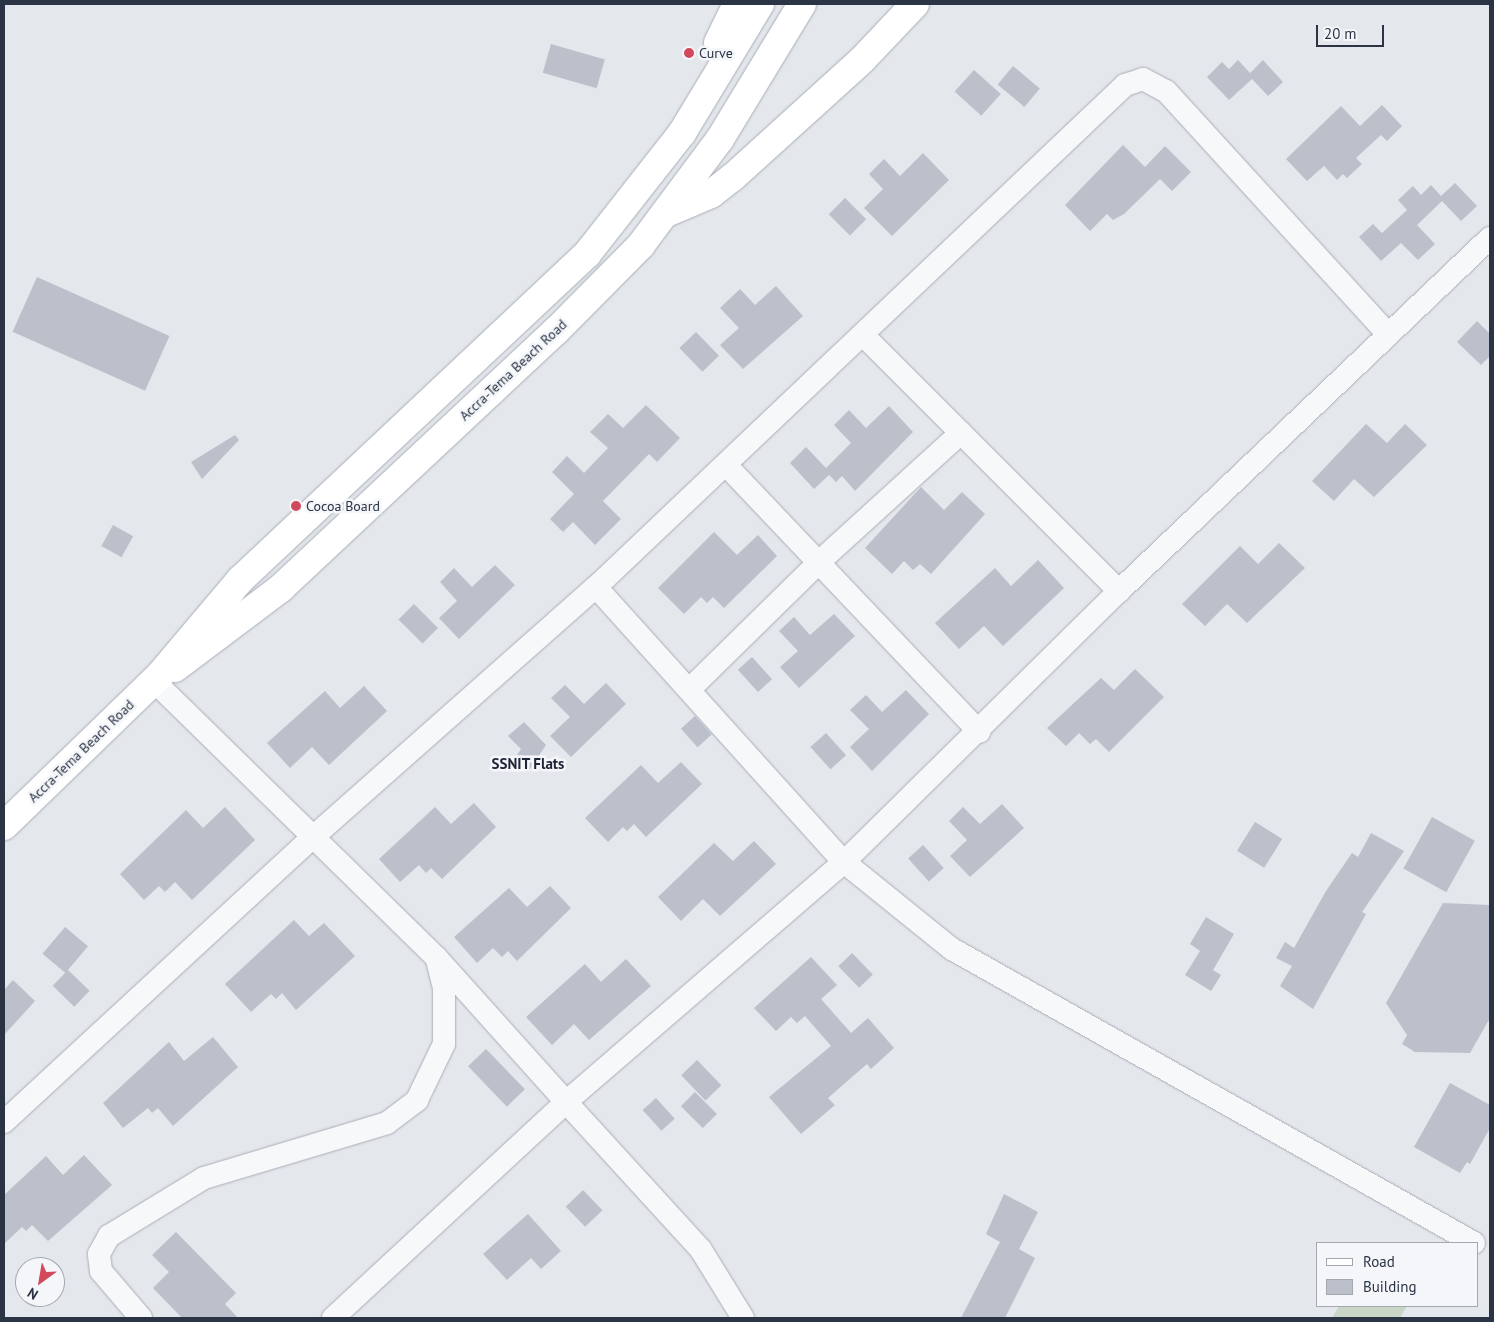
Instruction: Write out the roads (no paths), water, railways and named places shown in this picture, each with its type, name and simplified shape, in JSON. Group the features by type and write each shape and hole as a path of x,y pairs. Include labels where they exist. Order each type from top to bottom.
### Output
{"main road":[{"path":"682,133 692,95 736,4"},
{"name":"Accra-Tema Beach Road","path":"4,826 156,679 240,580 587,254 682,133 760,4"},
{"name":"Accra-Tema Beach Road","path":"156,679 190,659 281,588 556,331 668,212 720,139 802,4"},
{"path":"668,212 704,197 733,177 862,60 915,4"}],"street":[{"path":"4,1122 312,838 596,587 864,336 1125,85 1143,79 1166,91 1387,333"},
{"path":"334,1318 566,1102 844,862 979,732 1119,591 1387,333 1490,238"},
{"path":"864,336 1119,591"},
{"path":"692,688 819,562 961,433"},
{"path":"726,465 979,732"},
{"path":"596,587 692,688 844,862 976,965 1472,1242"},
{"path":"156,679 312,838 436,957 701,1250 743,1318"},
{"path":"141,1318 100,1271 99,1254 109,1236 204,1178 387,1123 417,1100 444,1044 444,988 436,957"},
{"path":"1479,1246 1490,1252"}],"place":[{"name":"Curve","path":"689,53"},
{"name":"Cocoa Board","path":"296,506"}],"district":[{"name":"SSNIT Flats","path":"528,764"}]}
